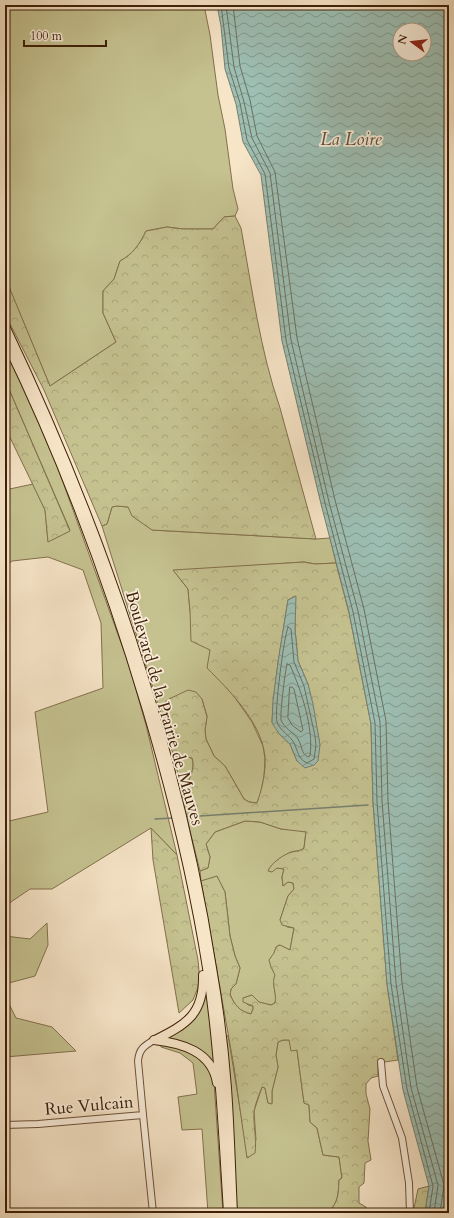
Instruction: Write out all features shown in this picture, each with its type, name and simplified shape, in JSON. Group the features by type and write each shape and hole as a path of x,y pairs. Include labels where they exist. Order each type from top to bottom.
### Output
{"main road":[{"name":"Boulevard de la Prairie de Mauves","path":"5,326 49,422 91,525 126,623 166,753 197,884 221,1028 227,1089 233,1213"},
{"name":"Boulevard de la Prairie de Mauves","path":"5,340 70,487 101,569 133,662 177,818 207,969 219,1071 226,1213"},
{"path":"154,1040 186,1023 195,1011 201,997 203,985 202,962 188,873"},
{"path":"154,1040 172,1042 193,1050 203,1058 213,1072 216,1080 219,1105 226,1213"}],"street":[{"name":"Rue Vulcain","path":"5,1125 38,1124 143,1115 138,1061 139,1052 143,1046 154,1040"},
{"path":"382,1062 383,1086 402,1138 409,1183 410,1213"},
{"path":"143,1115 153,1213"}],"green space":[{"path":"5,5 204,5 210,35 218,95 225,129 233,189 238,209 235,216 224,217 213,229 183,229 167,227 146,231 136,248 120,261 114,279 103,291 103,313 116,342 50,386 5,278"},
{"path":"235,216 241,228 257,319 267,364 316,539 152,530 132,516 128,507 117,506 112,507 107,524 102,526 44,390 5,314 5,277 50,386 116,342 103,313 103,291 114,279 120,261 136,248 146,231 167,227 183,229 213,229 224,217"},
{"path":"5,349 33,408 55,460 129,665 146,725 177,855 151,828 52,889 30,889 5,906 5,806 9,821 48,812 35,712 103,688 101,623 83,570 48,557 12,561 5,567 5,490 33,484 45,510 48,541 70,530 5,380"},
{"path":"5,380 70,531 48,542 45,510 5,427"},
{"path":"112,507 128,507 152,530 316,539 330,538 336,563 315,564 304,562 174,571 188,589 190,611 231,692 252,722 263,746 265,759 264,776 257,803 249,802 244,799 225,766 214,756 206,739 205,730 207,716 202,699 196,693 169,699 159,707 102,526 107,524"},
{"path":"304,562 315,564 336,563 349,613 371,724 373,802 387,984 398,1060 378,1063 378,1076 371,1078 366,1084 366,1094 370,1109 368,1141 371,1160 365,1163 364,1183 359,1187 359,1203 366,1207 366,1213 328,1213 336,1201 339,1180 342,1178 339,1157 323,1155 317,1128 310,1122 309,1105 304,1103 297,1050 291,1051 289,1040 278,1042 276,1055 278,1067 272,1091 272,1104 268,1103 265,1088 262,1087 257,1100 254,1112 256,1143 255,1153 247,1158 234,1067 201,881 217,876 225,892 230,936 240,968 236,984 231,989 230,995 238,1007 251,1014 253,1006 243,1002 243,998 252,995 259,1002 271,1005 275,1003 275,975 269,960 276,947 280,945 290,950 294,928 282,925 280,920 288,896 294,889 293,883 288,882 283,886 282,877 284,869 277,868 272,872 268,871 275,862 282,857 304,848 306,832 281,829 260,822 245,821 215,832 206,844 210,857 208,868 200,871 183,798 192,773 192,758 184,756 174,757 159,707 169,699 188,690 196,692 202,699 207,717 205,730 206,739 214,756 225,766 244,799 249,802 257,803 265,769 265,757 263,744 258,732 244,708 207,668 210,650 191,641 188,589 173,570","holes":["295,596 295,629 298,661 308,684 320,745 297,761 290,744 272,722 276,678 288,600"]},
{"path":"184,756 192,758 193,767 183,796 174,757"},
{"path":"245,821 260,822 281,829 306,831 304,848 291,852 270,867 284,869 282,877 283,886 288,882 293,883 294,889 288,896 280,920 287,927 294,928 290,950 279,945 276,947 271,967 276,975 274,986 276,998 275,1003 271,1005 258,1002 252,995 243,998 248,1005 253,1006 251,1014 238,1007 230,994 231,989 236,984 240,968 230,936 225,892 217,877 201,881 200,871 208,868 210,857 206,844 215,832"},
{"path":"151,828 177,855 198,960 200,982 193,1000 179,1013 153,860"},
{"path":"47,923 48,945 35,976 5,984 5,936 30,939"},
{"path":"205,994 207,994 215,1067 204,1054 163,1039 179,1030"},
{"path":"5,996 16,1018 52,1027 76,1051 5,1057"},
{"path":"228,1035 248,1158 256,1140 254,1111 262,1087 265,1088 268,1103 272,1103 272,1091 278,1067 276,1055 278,1042 289,1040 297,1050 304,1103 309,1105 310,1122 317,1128 323,1155 339,1157 342,1178 339,1180 336,1201 328,1213 237,1213 231,1090 225,1040"},
{"path":"161,1045 181,1048 195,1053 205,1064 214,1082 223,1213 208,1213 202,1129 182,1130 178,1097 197,1094 193,1063 180,1053 161,1047"},
{"path":"429,1186 425,1213 413,1213 418,1189"}],"water":[{"name":"La Loire","path":"217,5 449,5 449,1213 425,1213 429,1186 403,1090 387,984 373,802 371,724 349,612 321,504 282,341 261,175 243,142 236,104 225,69 221,26"},
{"path":"296,596 295,629 298,661 308,684 320,745 318,761 314,765 305,768 297,761 290,744 280,735 272,723 273,700 288,600"}],"waterway":[{"path":"185,817 368,805"},
{"path":"155,819 173,818"}]}
